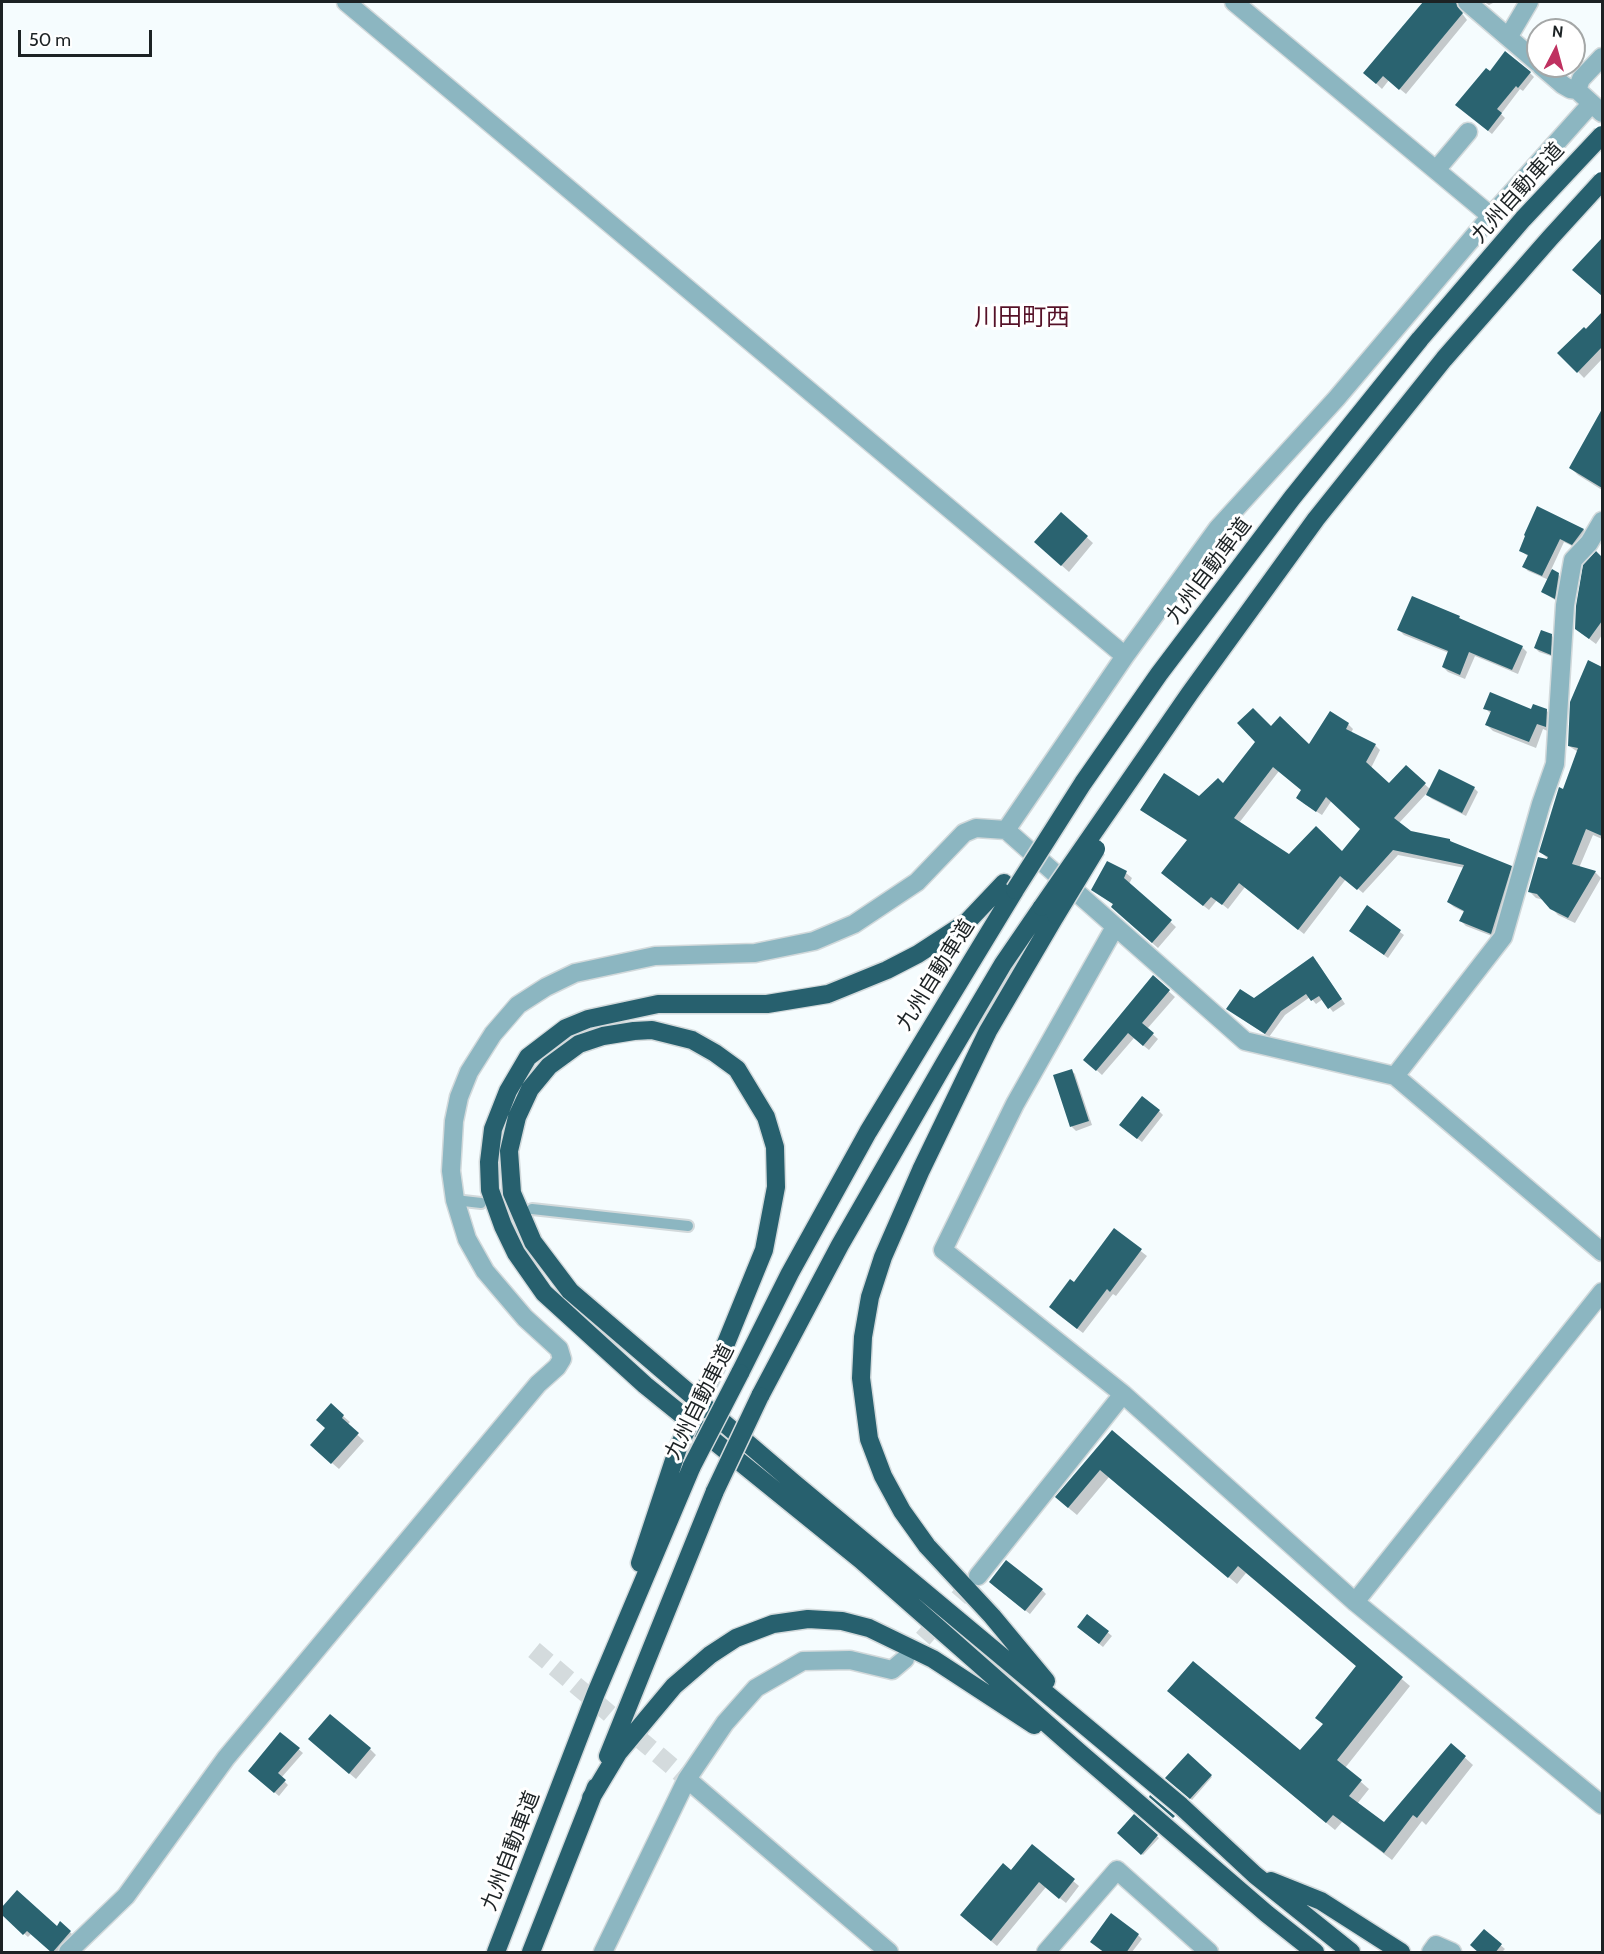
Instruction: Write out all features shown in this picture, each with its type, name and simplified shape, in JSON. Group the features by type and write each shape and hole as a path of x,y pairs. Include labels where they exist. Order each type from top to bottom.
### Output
{"highway":[{"name":"九州自動車道","path":"496,1953 596,1693 692,1466 790,1273 1009,886 1159,674 1292,498 1428,330 1523,219 1602,135"},
{"path":"1078,1719 992,1616 927,1546 902,1511 883,1476 869,1439 861,1378 863,1337 870,1297 883,1257 921,1170 988,1030 1049,911 1190,693 1316,519 1444,359 1602,182"},
{"path":"1009,886 967,922 925,949 887,970 828,994 767,1004 658,1004 588,1019 566,1028 528,1057 508,1090 493,1129 489,1162 490,1190 516,1253 544,1293 645,1385 861,1560 1079,1752 1267,1914 1316,1953"},
{"path":"531,1953 591,1798 716,1491 760,1396 840,1245 1003,964 1049,911"},
{"path":"596,1693 678,1448 720,1358 764,1250 776,1187 775,1147 766,1117 737,1069 692,1040 652,1030 603,1036 579,1044 549,1066 530,1089 517,1118 508,1151 512,1193 533,1242 570,1291 785,1475 1181,1806 1255,1875 1351,1953"},
{"path":"591,1798 618,1753 645,1720 674,1686 710,1655 736,1638 773,1624 808,1619 842,1622 869,1628 933,1659 1079,1752"},
{"path":"1255,1875 1322,1901 1401,1953"},
{"path":"1267,1914 1299,1953"}],"street":[{"path":"346,2 1125,656"},
{"path":"1234,2 1491,216"},
{"path":"1467,2 1526,52"},
{"path":"1509,36 1529,2"},
{"path":"1577,90 1581,79 1602,57"},
{"path":"1006,830 1125,656 1218,528 1336,399 1491,216 1597,109 1577,90 1563,86 1554,78"},
{"path":"1436,170 1468,132"},
{"path":"1395,1076 1503,937 1541,804 1555,764 1565,605 1573,560 1596,548 1602,521"},
{"path":"68,1953 126,1896 226,1758 538,1384 557,1367 562,1359 559,1349 525,1318 485,1271 467,1239 455,1200 452,1171 454,1121 459,1097 469,1072 493,1034 518,1005 575,973 655,956 755,953 814,941 854,924 917,882 964,833 976,828 1006,830 1245,1041 1395,1076 1602,1252"},
{"path":"1114,927 1015,1104 943,1250 1122,1394 1355,1602 1602,1805"},
{"path":"1355,1602 1602,1292"},
{"path":"978,1576 1122,1394"},
{"path":"603,1953 687,1779 725,1723 756,1688 802,1661 850,1660 892,1670 905,1659"},
{"path":"687,1779 889,1953"},
{"path":"1046,1953 1117,1870 1209,1953"},
{"path":"1431,1953 1436,1945 1452,1953"}],"lane":[{"path":"455,1200 481,1203"},
{"path":"532,1209 688,1226"}],"building":[{"path":"1423,2 1456,2 1463,13 1399,90 1383,76 1376,84 1363,73"},
{"path":"1505,51 1526,68 1526,78 1518,88 1516,86 1497,109 1502,113 1488,131 1455,105 1486,68 1490,71"},
{"path":"1602,238 1602,296 1572,270"},
{"path":"1602,312 1602,347 1577,373 1557,353"},
{"path":"1602,409 1602,488 1569,468"},
{"path":"1537,506 1584,529 1572,545 1560,539 1542,576 1522,567 1528,555 1519,551"},
{"path":"1061,512 1088,536 1061,566 1034,542"},
{"path":"1596,551 1602,557 1602,621 1589,639 1575,629 1576,606 1583,565"},
{"path":"1552,569 1559,573 1555,599 1541,592"},
{"path":"1412,596 1523,646 1512,670 1469,652 1460,675 1442,667 1448,651 1397,630"},
{"path":"1541,630 1552,634 1551,655 1534,648"},
{"path":"1588,660 1602,667 1602,836 1586,829 1572,864 1596,871 1568,918 1550,909 1537,894 1528,892 1538,857 1547,859 1548,857 1539,852 1559,787 1563,789 1578,748 1568,746 1570,702"},
{"path":"1490,692 1531,709 1533,704 1547,709 1546,727 1537,724 1529,742 1485,725 1491,711 1483,709"},
{"path":"1253,708 1271,726 1280,716 1309,744 1330,711 1349,723 1346,729 1376,744 1366,762 1389,783 1406,765 1426,783 1394,818 1411,831 1450,839 1450,841 1512,866 1491,934 1459,921 1464,911 1447,902 1464,865 1393,850 1357,890 1340,876 1298,930 1239,883 1222,905 1211,897 1203,906 1161,873 1187,840 1140,810 1164,773 1199,796 1218,778 1223,783 1255,742 1237,723","holes":["1273,767 1301,790 1296,798 1316,812 1326,797 1360,829 1342,851 1316,826 1289,854 1234,818"]},
{"path":"1439,769 1475,787 1462,813 1426,795"},
{"path":"1107,861 1127,871 1124,878 1172,920 1152,943 1111,907 1113,904 1091,890"},
{"path":"1367,905 1401,930 1384,955 1349,931"},
{"path":"1313,956 1342,999 1328,1009 1319,996 1311,1001 1306,994 1281,1011 1265,1034 1226,1009 1240,989 1254,998"},
{"path":"1153,975 1170,990 1142,1023 1154,1033 1143,1046 1128,1033 1096,1071 1083,1060"},
{"path":"1072,1069 1089,1121 1070,1127 1053,1075"},
{"path":"1142,1096 1160,1110 1137,1139 1119,1125"},
{"path":"1114,1228 1142,1249 1110,1292 1107,1289 1077,1329 1049,1307 1070,1279 1074,1282"},
{"path":"331,1403 344,1415 342,1418 359,1433 331,1464 310,1445 325,1428 316,1420"},
{"path":"1112,1430 1403,1677 1337,1760 1362,1780 1349,1796 1384,1822 1451,1743 1466,1756 1417,1818 1413,1815 1384,1853 1333,1815 1326,1823 1167,1691 1193,1661 1300,1750 1323,1724 1315,1718 1356,1666 1238,1566 1228,1578 1100,1470 1068,1508 1055,1497"},
{"path":"1006,1560 1043,1589 1025,1611 989,1582"},
{"path":"1087,1614 1109,1631 1099,1644 1077,1627"},
{"path":"330,1714 371,1748 349,1774 308,1739"},
{"path":"280,1732 300,1748 278,1773 286,1780 274,1793 248,1771"},
{"path":"1188,1753 1212,1775 1190,1799 1165,1778"},
{"path":"1150,1795 1175,1816 1173,1818 1149,1797"},
{"path":"1134,1814 1158,1835 1141,1855 1117,1833"},
{"path":"1032,1844 1075,1879 1059,1899 1039,1882 991,1941 960,1915 1003,1863 1011,1870"},
{"path":"17,1890 57,1926 60,1921 71,1931 52,1953 27,1931 23,1935 2,1915 2,1907"},
{"path":"1111,1913 1139,1934 1126,1953 1105,1953 1090,1942"},
{"path":"1484,1929 1502,1944 1495,1953 1479,1953 1470,1945"}],"tunnel":[{"path":"905,1659 977,1577"},
{"path":"534,1650 687,1779"}],"district":[{"name":"川田町西","path":"1022,318"}]}
